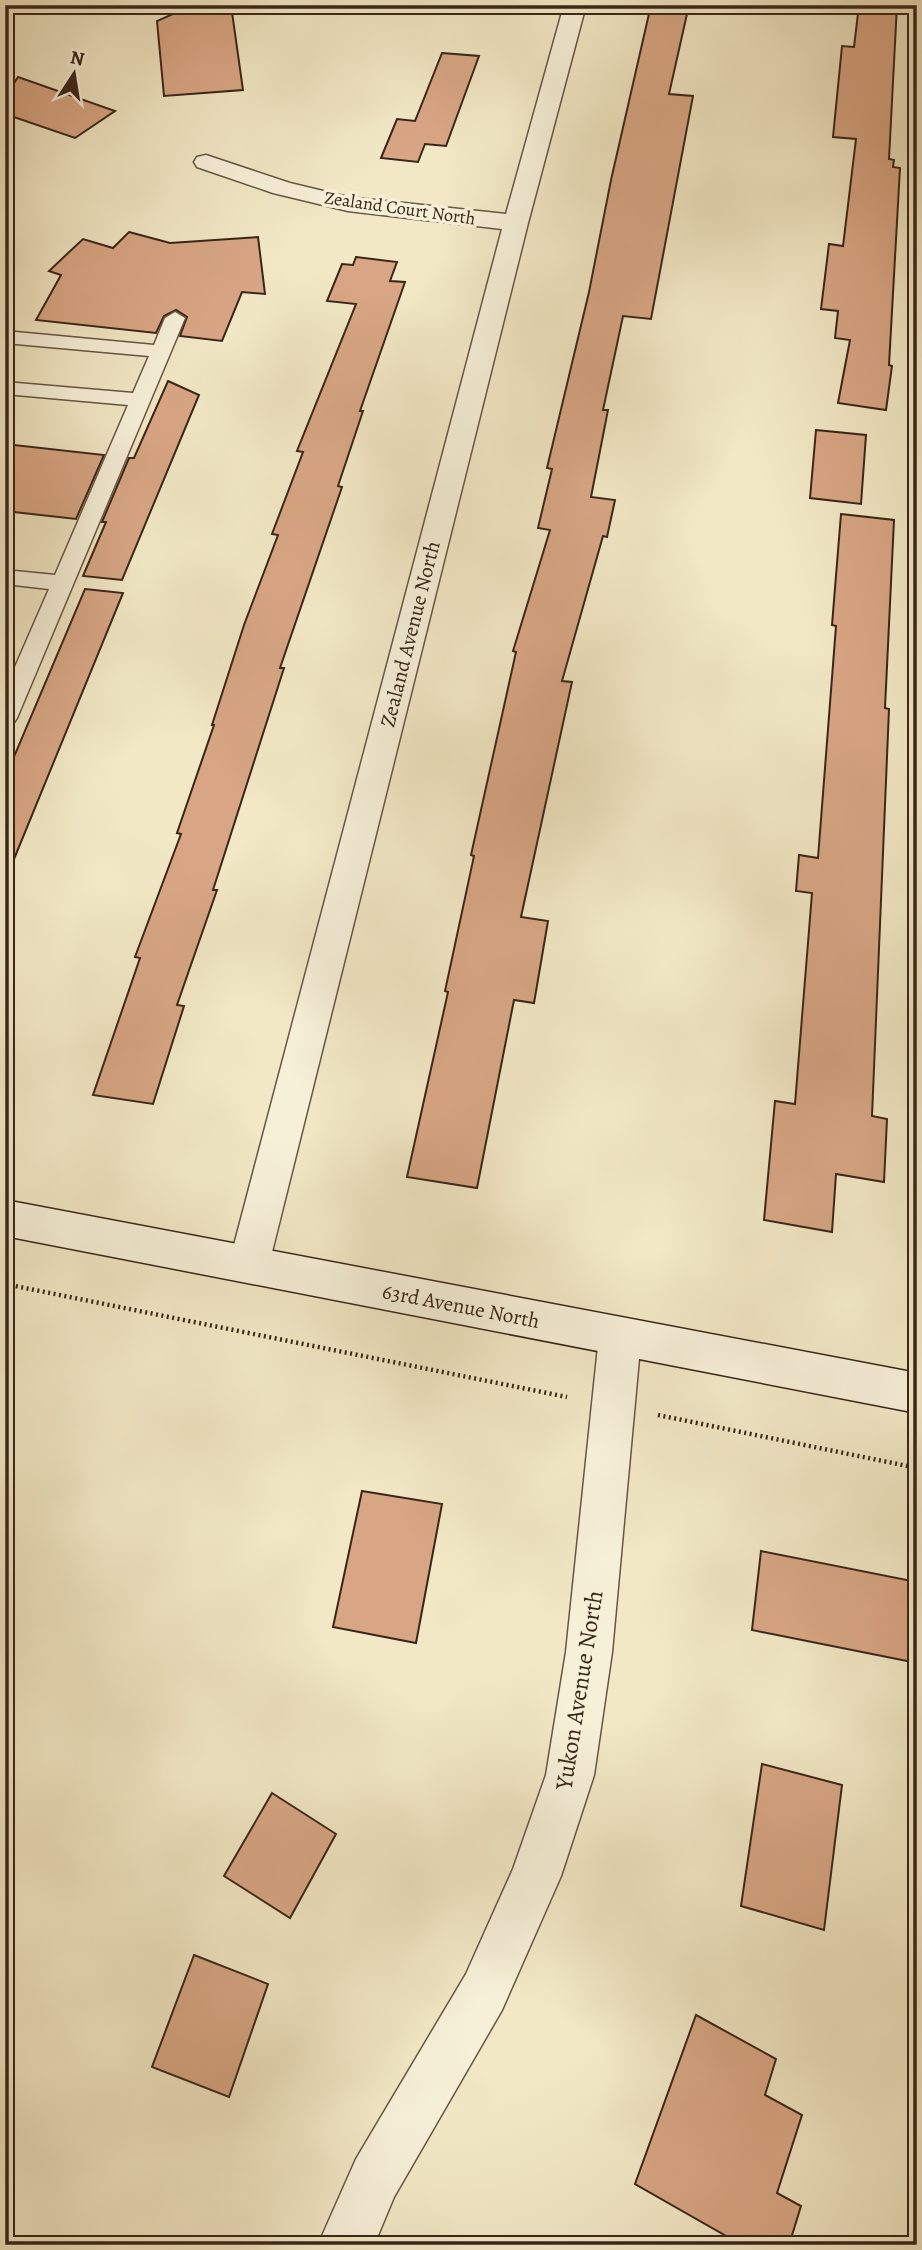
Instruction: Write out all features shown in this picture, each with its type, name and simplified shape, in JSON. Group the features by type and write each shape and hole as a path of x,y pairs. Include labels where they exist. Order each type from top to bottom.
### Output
{"street":[{"name":"Zealand Avenue North","path":"249,1264 516,223 575,5"},
{"name":"Zealand Court North","path":"206,162 282,188 348,204 516,223"},
{"name":"63rd Avenue North","path":"5,1218 917,1393"},
{"name":"Yukon Avenue North","path":"346,2245 375,2178 484,1992 536,1876 570,1775 589,1651 620,1338"}],"lane":[{"path":"5,718 175,318"},
{"path":"5,337 161,351"},
{"path":"5,388 140,400"},
{"path":"5,577 62,583"}],"path":[{"path":"5,1284 917,1468"}],"building":[{"path":"193,5 231,5 243,90 164,96 157,21"},
{"path":"651,5 689,5 669,94 693,96 651,319 623,316 603,410 608,410 591,497 615,500 607,537 603,536 562,681 572,682 521,917 548,921 534,1003 514,1000 477,1188 407,1177 448,992 445,991 474,856 471,855 516,652 513,651 550,530 538,528 552,469 547,468 589,292 611,180"},
{"path":"859,5 897,5 889,159 894,160 893,167 900,168 889,365 892,366 886,410 838,403 850,340 835,338 838,311 821,309 829,244 843,246 856,139 833,137 842,46 854,47"},
{"path":"442,53 479,56 446,146 425,144 418,162 381,158 397,119 415,121"},
{"path":"18,77 115,111 75,138 5,114 5,97"},
{"path":"129,232 170,243 258,237 265,294 242,292 222,341 180,336 187,317 176,310 164,316 156,333 36,320 61,275 49,271 83,239 113,248"},
{"path":"356,257 397,262 390,281 405,282 360,411 363,411 338,486 342,487 280,668 284,668 213,890 217,890 177,1005 184,1006 153,1104 93,1095 140,958 135,957 181,834 177,833 214,725 244,625 278,535 272,534 303,452 297,451 356,304 327,301 342,264 353,265"},
{"path":"168,381 199,395 122,580 83,576 129,458 134,458"},
{"path":"816,430 866,435 861,504 810,498"},
{"path":"5,444 104,455 76,519 5,511"},
{"path":"841,514 894,520 872,1116 887,1119 884,1182 836,1174 832,1232 764,1220 775,1101 795,1104 812,893 796,891 799,855 818,858 836,626 832,625"},
{"path":"85,589 123,593 5,881 5,778"},
{"path":"362,1491 442,1504 416,1643 333,1627"},
{"path":"761,1551 917,1582 917,1663 752,1630"},
{"path":"762,1764 842,1785 824,1930 741,1906"},
{"path":"272,1793 336,1834 290,1918 224,1876"},
{"path":"194,1955 268,1984 229,2097 152,2067"},
{"path":"696,2015 776,2059 765,2095 802,2115 777,2193 801,2206 789,2245 742,2245 635,2184"}]}
